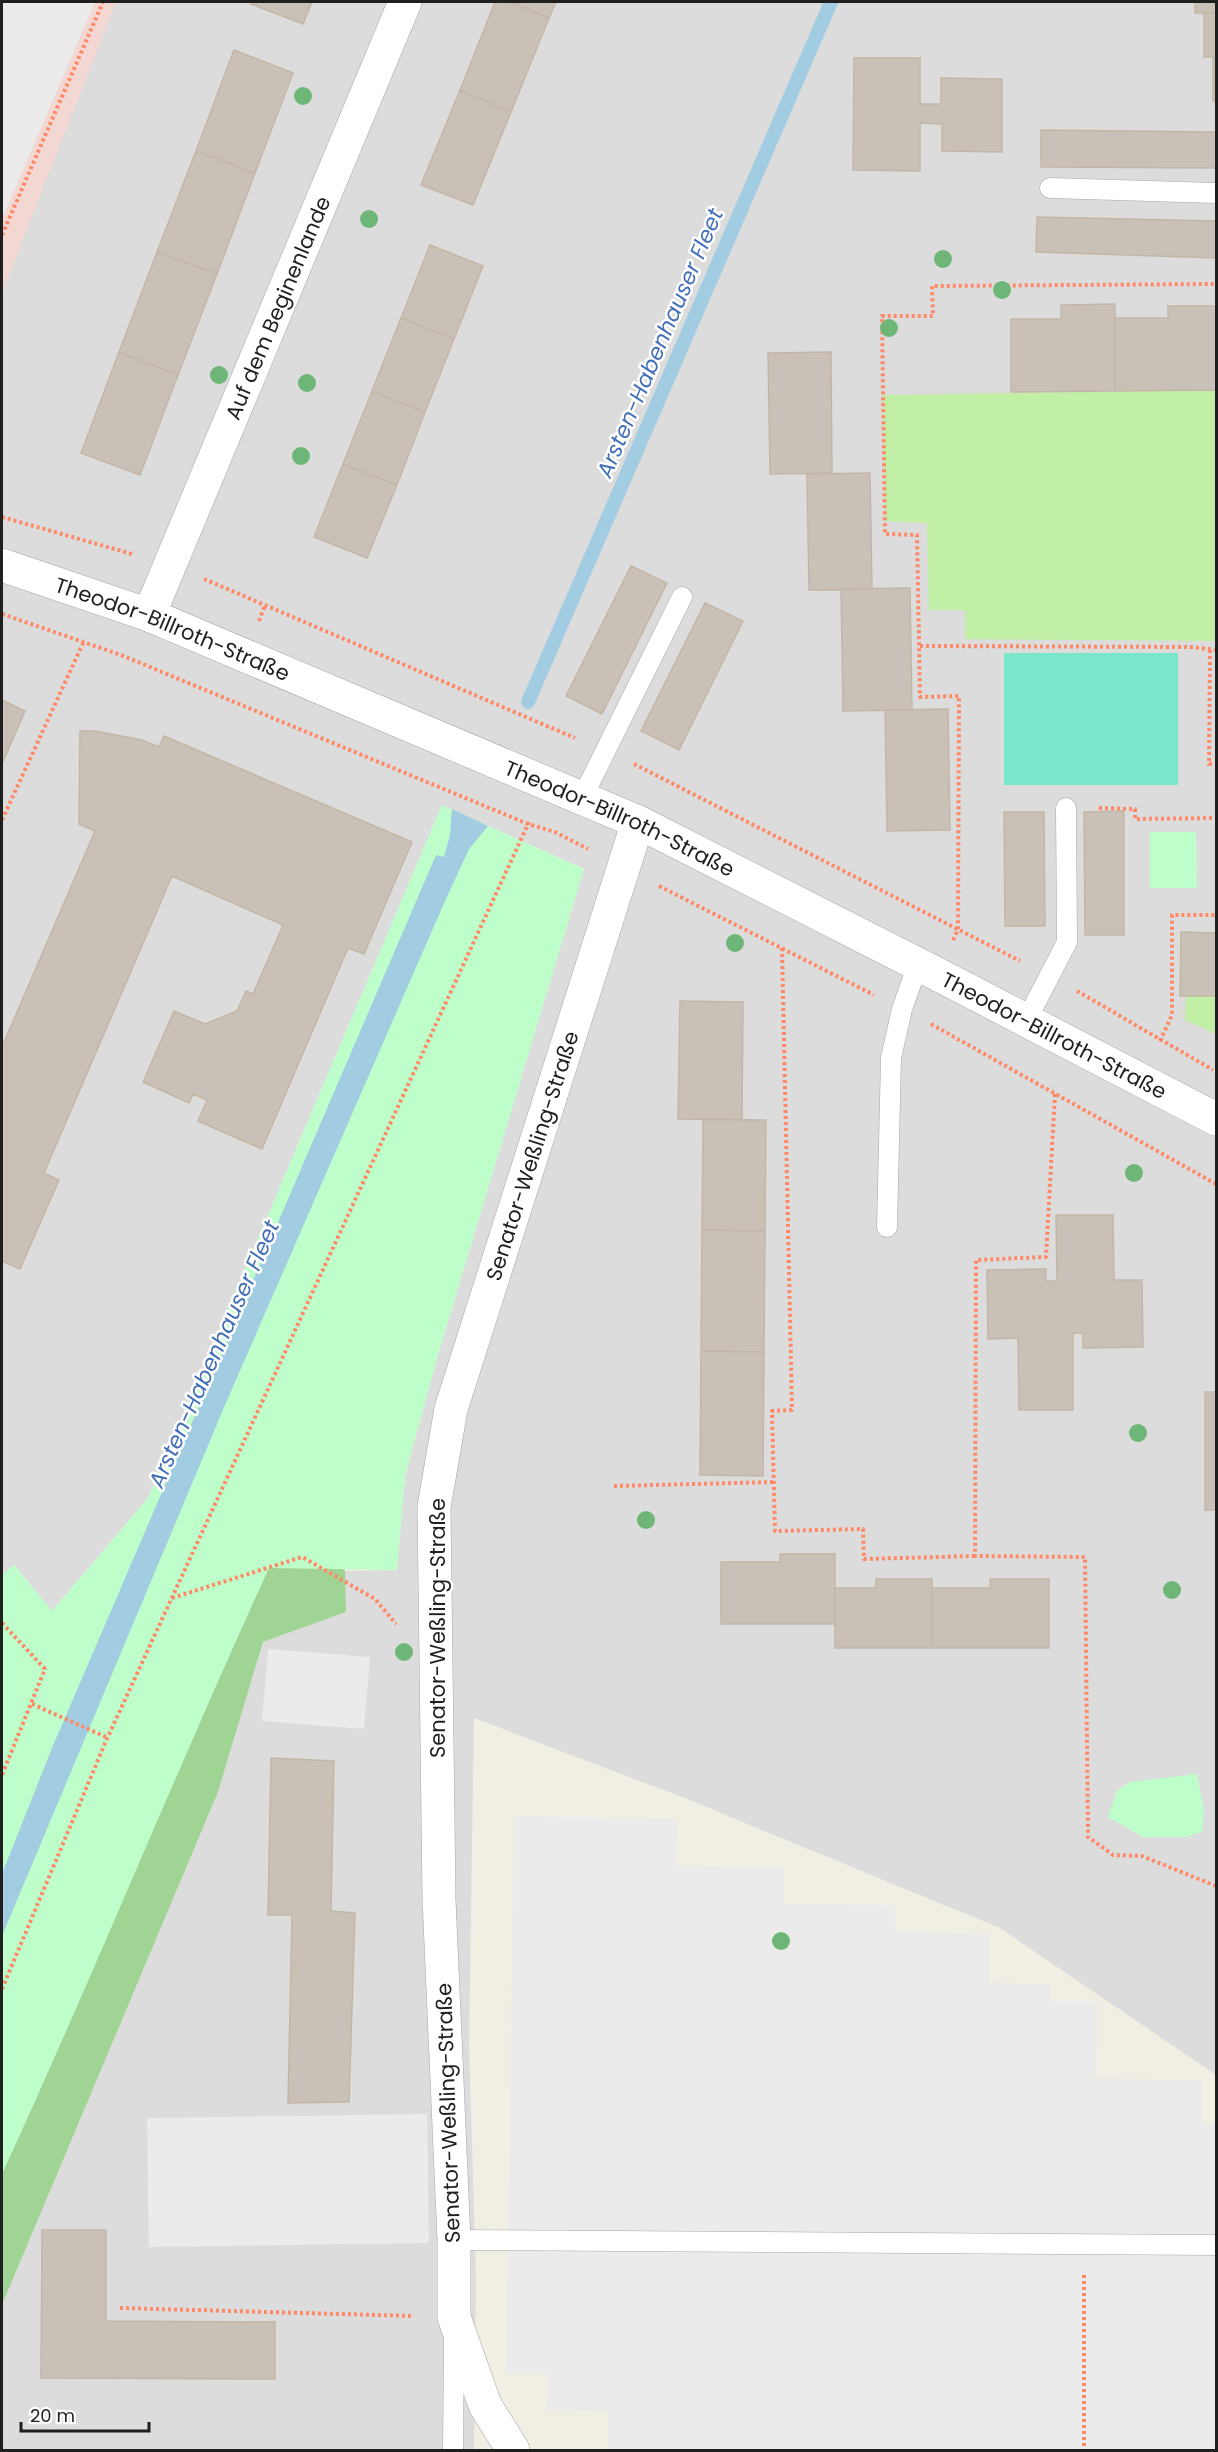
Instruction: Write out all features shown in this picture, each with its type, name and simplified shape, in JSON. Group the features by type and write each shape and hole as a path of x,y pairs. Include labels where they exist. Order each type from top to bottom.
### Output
{"street":[{"name":"Auf dem Beginenlande","path":"149,615 405,2"},
{"name":"Theodor-Billroth-Straße","path":"2,566 149,615 638,822 1216,1119"},
{"name":"Senator-Weßling-Straße","path":"513,2451 485,2405 454,2317 454,2240 439,1899 434,1508 450,1409 638,822"}],"lane":[{"path":"1050,188 1216,193"},
{"path":"582,798 682,597"},
{"path":"1026,1021 1067,942 1066,808"},
{"path":"888,1227 891,1058 902,1009 928,969"},
{"path":"454,2240 1216,2245"},
{"path":"453,2451 454,2317"}],"path":[{"path":"2,235 103,2"},
{"path":"928,969 958,930 959,696 920,697 917,535 885,534 882,316 933,316 932,286 1216,284"},
{"path":"2,820 104,600 117,549"},
{"path":"920,646 1192,647 1216,650"},
{"path":"1210,650 1209,764 1216,763"},
{"path":"2,1989 106,1739 547,783"},
{"path":"1066,808 1135,809 1135,819 1216,818"},
{"path":"1142,1081 1172,1015 1172,915 1216,915"},
{"path":"782,948 792,1410 772,1411 775,1531 863,1529 864,1559 975,1556 1085,1557 1088,1836 1113,1855 1142,1856 1216,1886"},
{"path":"975,1556 976,1260 1046,1257 1055,1094"},
{"path":"614,1486 774,1482"},
{"path":"171,1598 302,1557 375,1599 398,1626"},
{"path":"2,1623 45,1670 32,1704 15,1738 2,1775"},
{"path":"32,1704 106,1739"},
{"path":"1084,2244 1084,2451"},
{"path":"120,2308 454,2317"}],"shaded area":[{"path":"2,2 1216,2 1216,2075 1000,1928 687,1799 474,1718 469,2045 476,2279 474,2450 2,2450 2,2305 218,1792 263,1642 346,1612 345,1571 397,1570 405,1476 437,1358 584,869 442,806 148,1498 52,1611 14,1565 2,1574"},
{"path":"2,2 116,2 2,293"},
{"path":"2,2 95,2 2,219"},
{"path":"268,1649 370,1657 364,1729 262,1721"},
{"path":"514,1816 677,1819 676,1866 784,1868 784,1904 895,1905 895,1932 990,1934 989,1983 1051,1984 1051,2001 1097,2001 1096,2079 1202,2080 1202,2124 1216,2125 1216,2450 608,2450 608,2411 547,2410 548,2374 506,2374"},
{"path":"427,2114 429,2243 149,2247 147,2118"}],"green space":[{"path":"1216,390 1216,641 965,639 965,610 929,610 927,523 885,521 883,395"},
{"path":"1004,653 1178,653 1178,785 1004,785"},
{"path":"442,805 584,869 437,1358 405,1476 397,1570 269,1568 2,2174 2,1574 14,1565 52,1611 148,1498"},
{"path":"1150,832 1196,832 1197,888 1150,888"},
{"path":"1186,996 1216,996 1216,1034 1185,1020"},
{"path":"313,1520 345,1571 346,1612 263,1642 218,1792 2,2305 2,2069 208,1597"},
{"path":"1197,1774 1204,1811 1202,1832 1186,1837 1143,1837 1108,1817 1117,1791 1130,1782"}],"water":[{"path":"452,809 488,826 469,849 445,901 225,1405 2,1936 2,1874 52,1748 436,855 444,857 450,835"}],"building":[{"path":"252,2 312,2 303,24 251,4"},
{"path":"495,2 510,2 549,18 511,112 460,90"},
{"path":"510,2 556,2 549,18"},
{"path":"1195,2 1216,2 1216,13 1195,13"},
{"path":"1204,13 1216,13 1216,57 1204,57"},
{"path":"234,50 293,73 255,173 196,151"},
{"path":"1213,57 1216,57 1216,101 1213,101"},
{"path":"854,58 920,58 920,104 941,104 941,78 1002,79 1002,152 942,151 942,124 920,123 920,171 853,170"},
{"path":"460,90 511,112 473,205 421,185"},
{"path":"1041,130 1216,132 1216,168 1041,167"},
{"path":"196,151 255,173 217,274 157,252"},
{"path":"1037,217 1216,221 1216,258 1036,252"},
{"path":"430,245 483,266 454,339 401,318"},
{"path":"157,252 217,274 178,375 119,352"},
{"path":"1115,304 1115,391 1011,392 1011,319 1061,319 1061,305"},
{"path":"1168,306 1216,306 1216,390 1115,391 1115,318 1168,318"},
{"path":"401,318 454,339 425,412 372,391"},
{"path":"119,352 178,375 140,475 81,453"},
{"path":"831,352 832,473 770,474 768,353"},
{"path":"372,391 425,412 397,485 343,464"},
{"path":"343,464 397,485 367,558 314,537"},
{"path":"870,473 872,589 809,590 807,474"},
{"path":"631,566 667,583 602,714 566,696"},
{"path":"910,588 912,710 843,711 841,589"},
{"path":"705,603 743,621 679,750 641,731"},
{"path":"2,700 25,711 2,764"},
{"path":"948,709 950,830 887,831 885,710"},
{"path":"80,731 95,731 142,740 159,747 164,736 412,842 364,954 348,948 262,1149 198,1121 207,1100 193,1094 189,1103 143,1082 174,1011 205,1024 237,1011 246,991 253,994 283,925 172,876 44,1173 59,1180 20,1269 2,1261 2,1047 95,831 79,824"},
{"path":"1124,811 1124,935 1085,935 1084,812"},
{"path":"1004,812 1044,812 1045,926 1005,926"},
{"path":"1181,932 1216,933 1216,996 1180,996"},
{"path":"680,1001 743,1002 742,1120 678,1119"},
{"path":"703,1119 766,1120 765,1231 702,1230"},
{"path":"1056,1215 1113,1215 1114,1280 1142,1280 1143,1347 1083,1348 1083,1333 1073,1333 1073,1410 1019,1410 1018,1338 988,1339 987,1270 1046,1269 1046,1281 1057,1281"},
{"path":"702,1230 765,1231 764,1352 701,1351"},
{"path":"701,1351 764,1352 763,1476 700,1475"},
{"path":"1205,1392 1216,1392 1216,1510 1205,1510"},
{"path":"780,1554 835,1554 835,1624 721,1624 721,1562 780,1562"},
{"path":"876,1579 932,1579 932,1648 835,1648 835,1588 876,1588"},
{"path":"990,1579 1049,1579 1049,1648 932,1648 932,1588 990,1588"},
{"path":"271,1758 334,1761 331,1911 355,1913 349,2102 288,2103 292,1915 268,1915"},
{"path":"42,2230 106,2230 106,2321 275,2322 275,2379 41,2378"}],"waterway":[{"name":"Arsten-Habenhauser Fleet","path":"528,702 831,2"}]}
